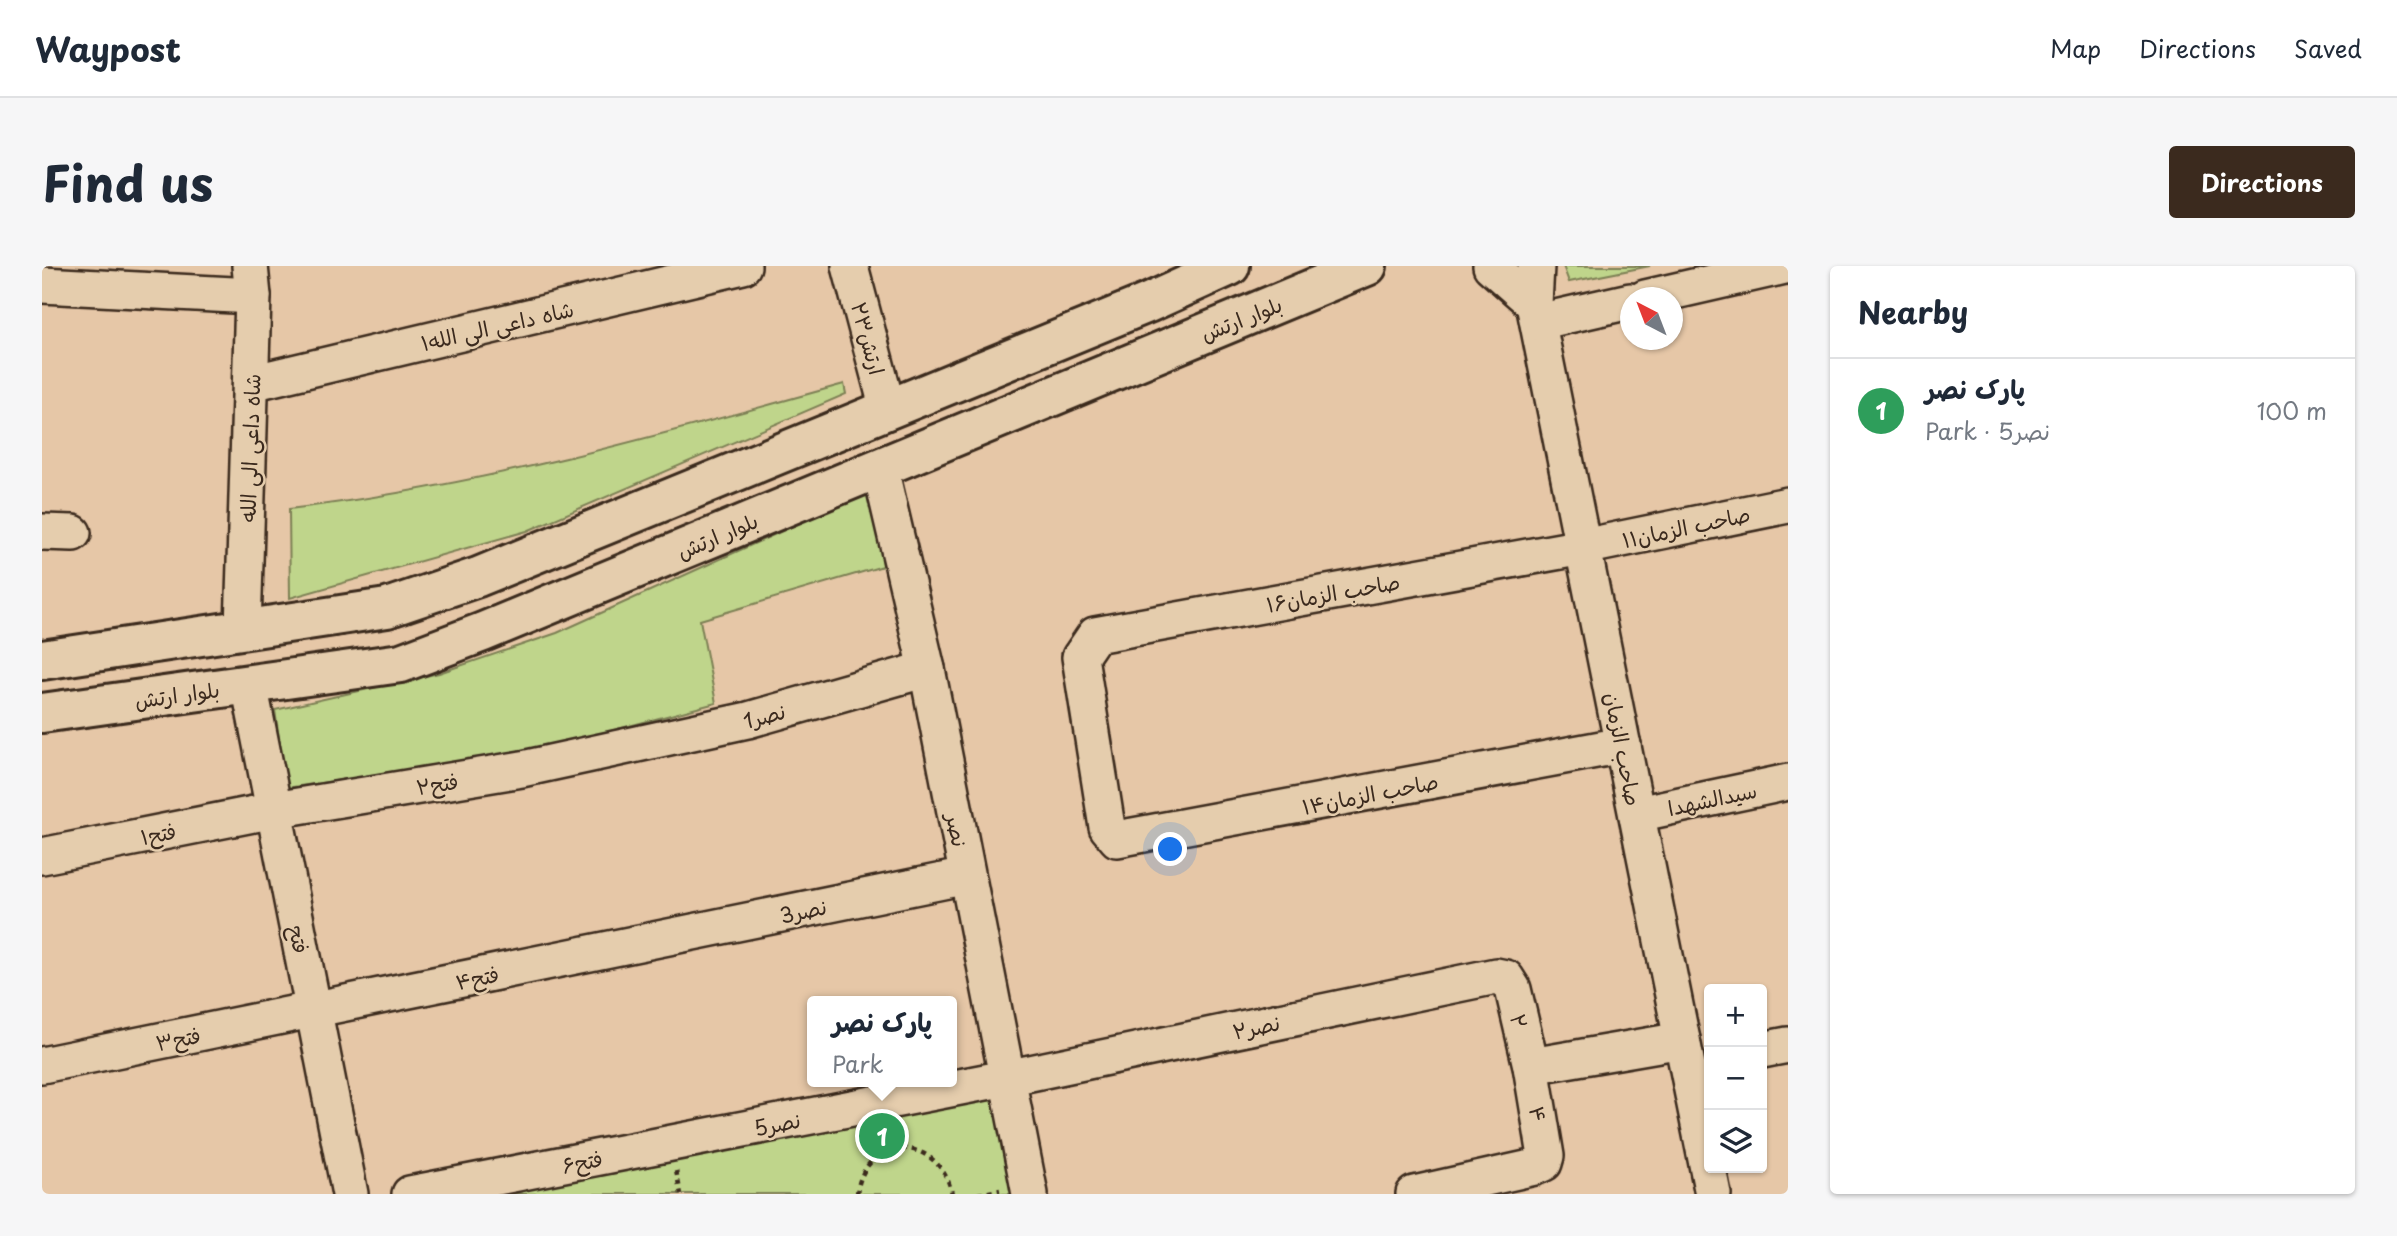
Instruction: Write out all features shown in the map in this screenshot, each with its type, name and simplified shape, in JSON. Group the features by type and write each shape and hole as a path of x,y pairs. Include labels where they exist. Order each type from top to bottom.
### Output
{"main road":[{"path":"42,660 387,608 478,577 888,410 1230,266"},
{"name":"بلوار ارتش","path":"42,713 401,663 483,632 1367,266"}],"street":[{"name":"شاه داعی الی الله۱","path":"251,383 743,266"},
{"name":"ارتش۲۳","path":"850,266 888,410"},
{"path":"1491,266 1536,313 1620,302"},
{"name":"صاحب الزمان","path":"1536,266 1536,313 1637,814 1693,1056 1713,1194"},
{"path":"1683,289 1785,266"},
{"name":"شاه داعی الی الله","path":"243,629 251,383 251,281"},
{"path":"42,285 251,281"},
{"name":"نصر","path":"880,468 927,669 1030,1194"},
{"name":"صاحب الزمان۱۱","path":"1583,547 1788,505"},
{"name":"صاحب الزمان۱۶","path":"1117,839 1107,827 1080,657 1087,643 1095,635 1583,547"},
{"name":"1نصر","path":"599,753 748,720 927,669"},
{"name":"فتح","path":"249,684 350,1194"},
{"name":"صاحب الزمان۱۴","path":"1117,839 1623,745"},
{"name":"۲فتح","path":"274,810 522,769 599,753"},
{"name":"سیدالشهدا","path":"1637,814 1788,782"},
{"name":"۱فتح","path":"42,856 274,810"},
{"name":"3نصر","path":"640,943 967,876"},
{"name":"فتح۴","path":"314,1011 640,943"},
{"name":"نصر۲","path":"1006,1078 1496,976 1506,978"},
{"name":"۲","path":"1506,978 1513,989 1531,1066"},
{"name":"۳فتح","path":"42,1065 314,1011"},
{"path":"1767,1049 1788,1045"},
{"path":"1531,1066 1693,1056"},
{"name":"۴","path":"1415,1194 1544,1163 1546,1156 1531,1066"},
{"name":"5نصر","path":"671,1143 1006,1078"},
{"name":"۶فتح","path":"410,1194 671,1143"}],"path":[{"path":"857,1194 866,1168 884,1152 909,1148 932,1156 948,1174 952,1194"}],"green space":[{"path":"1563,266 1650,266 1569,282"},
{"path":"844,384 846,394 527,531 290,598 289,509 499,473 638,440"},
{"path":"875,489 883,566 700,620 716,703 523,754 286,788 275,710 439,673 557,633"},
{"path":"1006,1078 1030,1194 489,1194"}],"place":[{"name":"پارک نصر","path":"882,1136"}]}
